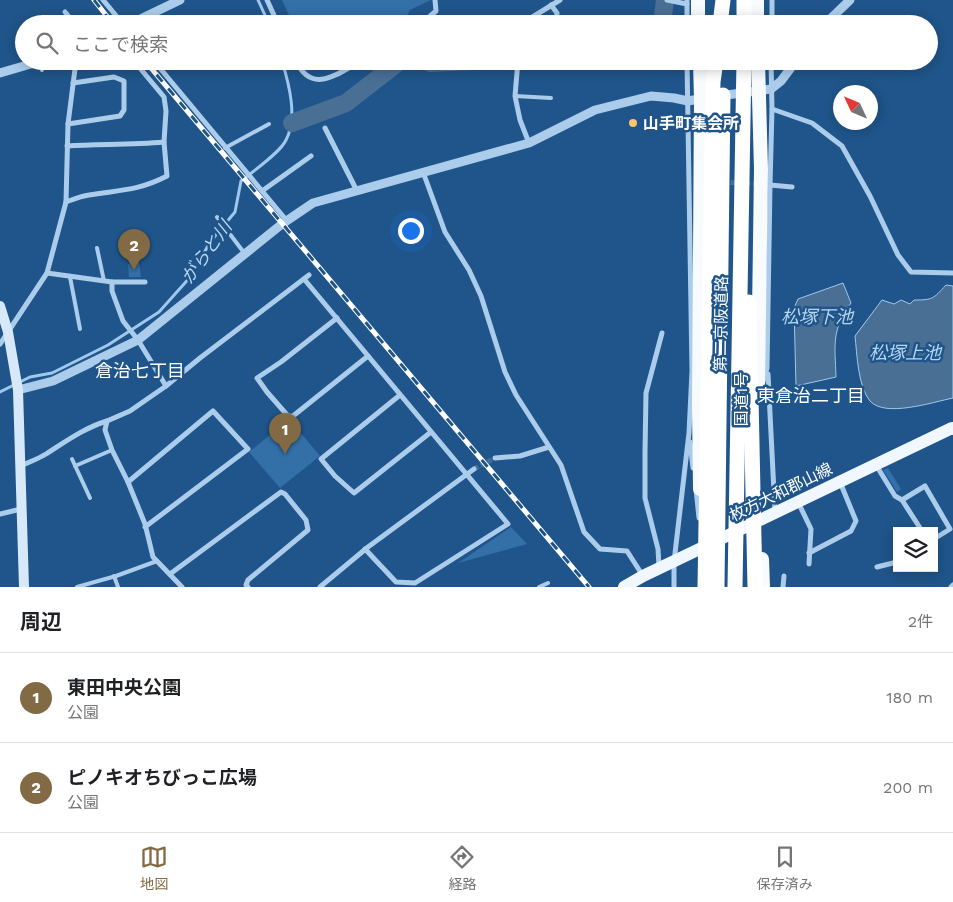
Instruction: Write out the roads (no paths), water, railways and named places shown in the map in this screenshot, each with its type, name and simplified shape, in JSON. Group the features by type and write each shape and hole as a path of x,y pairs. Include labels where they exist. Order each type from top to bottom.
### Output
{"highway":[{"path":"722,15 723,0"},
{"path":"744,0 744,15"},
{"path":"757,0 757,15"},
{"path":"691,1 695,15"},
{"path":"698,587 700,523 694,100 699,70"},
{"path":"705,587 708,312 715,70"},
{"name":"第二京阪道路","path":"716,587 723,70"},
{"name":"第二京阪道路","path":"735,587 744,70"},
{"name":"国道1号","path":"758,70 761,169 757,402 763,587"},
{"path":"744,86 754,175 748,268 753,587"}],"main road":[{"path":"0,306 8,332 18,389 24,587"},
{"name":"枚方大和郡山線","path":"624,587 643,576 953,428"}],"street":[{"path":"103,0 116,15"},
{"path":"149,15 180,0"},
{"path":"267,0 274,15"},
{"path":"431,15 436,11 435,0"},
{"path":"536,15 560,0"},
{"path":"667,0 691,1 689,15"},
{"path":"772,0 772,15"},
{"path":"834,15 850,0"},
{"path":"552,5 557,15"},
{"path":"0,73 15,70"},
{"path":"0,344 47,273 66,202 68,124 75,70"},
{"path":"66,202 88,195 150,185 166,176 164,142 166,112 164,97 142,70"},
{"path":"161,70 288,221"},
{"path":"300,70 314,80 327,79 344,70"},
{"path":"517,70 515,96 520,120 529,143"},
{"path":"674,587 674,562 689,433 692,371 694,100 689,70"},
{"path":"771,70 772,109 767,368 775,513"},
{"path":"18,389 53,381 138,340 199,289 313,203 529,143 595,110 651,96 694,100 771,89 789,70"},
{"path":"68,124 120,116 124,110 124,81 114,77 92,79 73,84"},
{"path":"772,109 812,123 842,146 870,196 898,256 911,272 953,273"},
{"path":"325,128 357,191"},
{"path":"67,146 128,145 164,142"},
{"path":"262,191 311,156"},
{"path":"423,172 444,232 469,270 481,296 504,372 516,395 561,465 584,532 600,549 627,551 643,576"},
{"path":"770,185 792,187"},
{"path":"47,273 112,282 145,282"},
{"path":"21,466 44,456 94,425 130,411 166,386 310,274"},
{"path":"304,279 508,524 415,583 396,582 365,550"},
{"path":"112,282 112,291 123,321 138,340 166,386"},
{"path":"337,318 281,362 257,378 266,392 288,416 293,416 368,356"},
{"path":"659,569 658,549 645,498 645,452 646,393 662,334"},
{"path":"757,402 767,368"},
{"path":"400,395 321,459 354,493 431,432"},
{"path":"128,482 213,411 248,450 145,527"},
{"path":"107,420 105,430 112,450 128,482 145,527 153,557 182,587"},
{"path":"689,433 700,523"},
{"path":"495,458 520,456 549,447"},
{"path":"876,464 895,496 902,500 919,527"},
{"path":"320,587 365,550 474,469"},
{"path":"809,553 851,531 856,520 840,482"},
{"path":"902,500 925,486 950,529 938,536"},
{"path":"170,574 280,492 285,494 306,520 308,530 248,580 246,585 248,587"},
{"path":"798,502 811,529 808,564"},
{"path":"0,514 22,509"},
{"path":"753,524 753,587"},
{"path":"876,567 893,563"},
{"path":"784,576 784,587"}],"lane":[{"path":"515,96 551,98"},
{"path":"225,148 269,124"},
{"path":"217,217 245,254"},
{"path":"97,248 104,281"},
{"path":"70,277 80,329"},
{"path":"76,466 112,450"},
{"path":"72,459 90,498"},
{"path":"77,587 86,586 157,561"},
{"path":"114,576 118,587"},
{"path":"539,587 548,583"}],"water":[{"name":"松塚下池","path":"843,283 851,303 837,330 835,346 836,377 796,386 794,308 798,299"},
{"name":"松塚上池","path":"946,285 953,286 953,398 898,409 877,406 870,401 863,387 855,336 882,300 894,304 901,300 910,304 914,300 932,298"}],"waterway":[{"path":"258,0 265,15"},
{"name":"がらと川","path":"663,15 665,0"},
{"name":"がらと川","path":"0,392 30,377 52,373 108,345 159,312 192,275 210,242 235,212 241,181 272,156 286,140 290,131 292,111 290,90 284,70"},
{"name":"がらと川","path":"292,123 346,103 388,70"}],"tunnel":[{"path":"723,182 759,184"},
{"path":"474,469 495,458"}],"railway":[{"path":"94,0 106,15"},
{"path":"153,70 589,587"}],"place":[{"name":"山手町集会所","path":"633,123"},
{"name":"ピノキオちびっこ広場","path":"134,270"},
{"name":"東田中央公園","path":"285,454"}],"district":[{"name":"倉治七丁目","path":"140,370"},
{"name":"東倉治二丁目","path":"811,395"}]}
